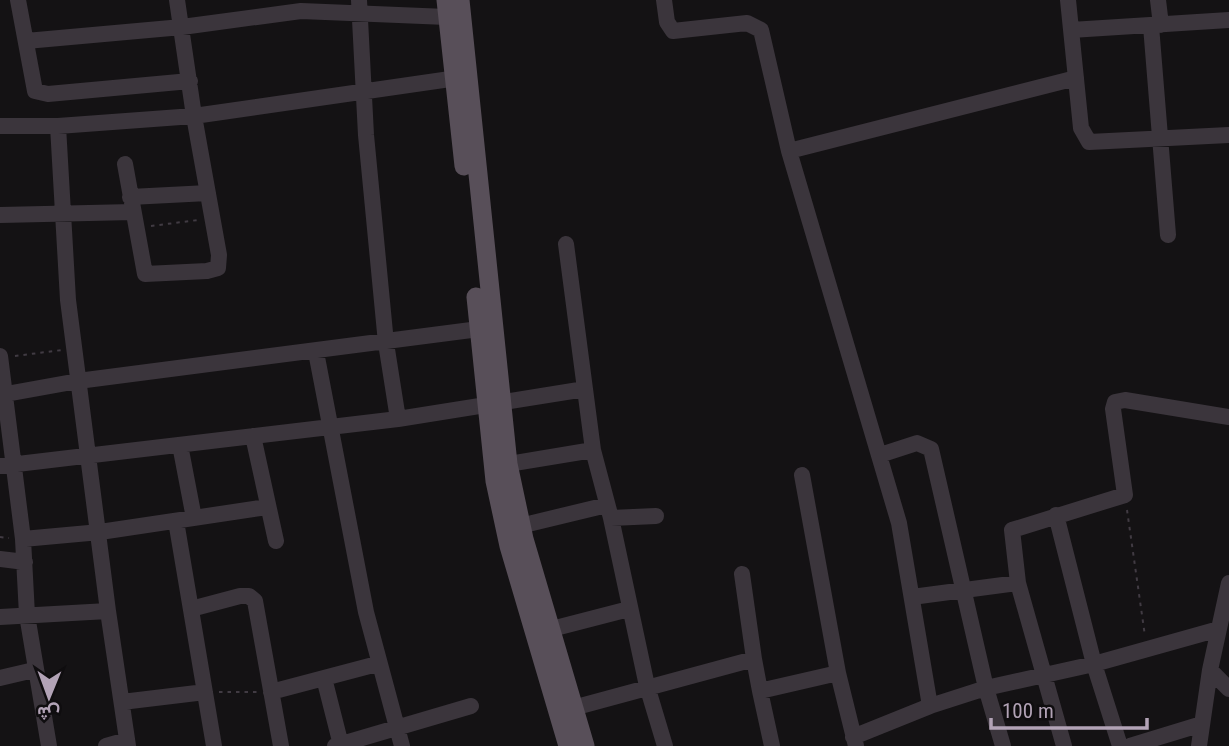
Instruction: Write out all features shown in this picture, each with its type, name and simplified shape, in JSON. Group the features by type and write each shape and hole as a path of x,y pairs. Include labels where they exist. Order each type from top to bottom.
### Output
{"main road":[{"path":"460,0 460,77 465,170 479,329 492,406 508,464 568,746"},
{"path":"447,9 460,77 492,406 495,481 509,547 573,708 585,746"}],"street":[{"path":"18,0 31,80 35,91 39,93 190,81"},
{"path":"125,164 145,274 207,271 220,264 177,0"},
{"path":"664,0 667,22 673,31 747,23 761,30 789,151 899,523 930,706"},
{"path":"1068,0 1081,128 1089,142 1229,135"},
{"path":"1158,0 1156,26 1168,235"},
{"path":"26,41 181,27 301,11 360,7 447,9"},
{"path":"360,7 362,92 386,343 398,419"},
{"path":"1071,30 1229,20"},
{"path":"0,126 58,126 194,116 460,77"},
{"path":"789,151 1076,78"},
{"path":"58,126 74,348 127,743 106,746"},
{"path":"0,215 133,212 208,193"},
{"path":"566,244 593,450 647,686 665,746"},
{"path":"6,394 479,329"},
{"path":"316,352 377,664 401,746"},
{"path":"0,357 6,394 7,466 23,539 27,615 34,670 49,746"},
{"path":"7,466 398,419 585,389"},
{"path":"1064,746 1018,583 1012,530 1056,514 1125,495 1113,409 1115,402 1125,400 1229,417"},
{"path":"253,436 276,541"},
{"path":"880,455 917,443 931,449 986,688 1003,746"},
{"path":"180,445 194,518"},
{"path":"508,464 593,450"},
{"path":"802,475 838,673 855,741 930,706 986,688 1094,664 1219,629"},
{"path":"23,539 100,532 267,507"},
{"path":"520,526 609,511 656,516"},
{"path":"1056,514 1094,664 1120,746"},
{"path":"176,521 214,746"},
{"path":"0,559 24,562"},
{"path":"742,574 754,659 772,746"},
{"path":"912,597 1018,583"},
{"path":"1199,746 1210,670 1229,583"},
{"path":"191,609 240,596 253,599 259,615 281,746"},
{"path":"542,632 629,609"},
{"path":"0,617 108,611"},
{"path":"573,708 754,659"},
{"path":"271,692 377,664"},
{"path":"0,678 34,670"},
{"path":"1210,670 1229,689"},
{"path":"760,691 838,673"},
{"path":"324,678 338,745 471,706"},
{"path":"122,702 205,692"},
{"path":"1130,746 1202,724"}],"path":[{"path":"133,212 213,218"},
{"path":"0,357 74,348"},
{"path":"1125,495 1147,649"},
{"path":"205,692 271,692"}]}
